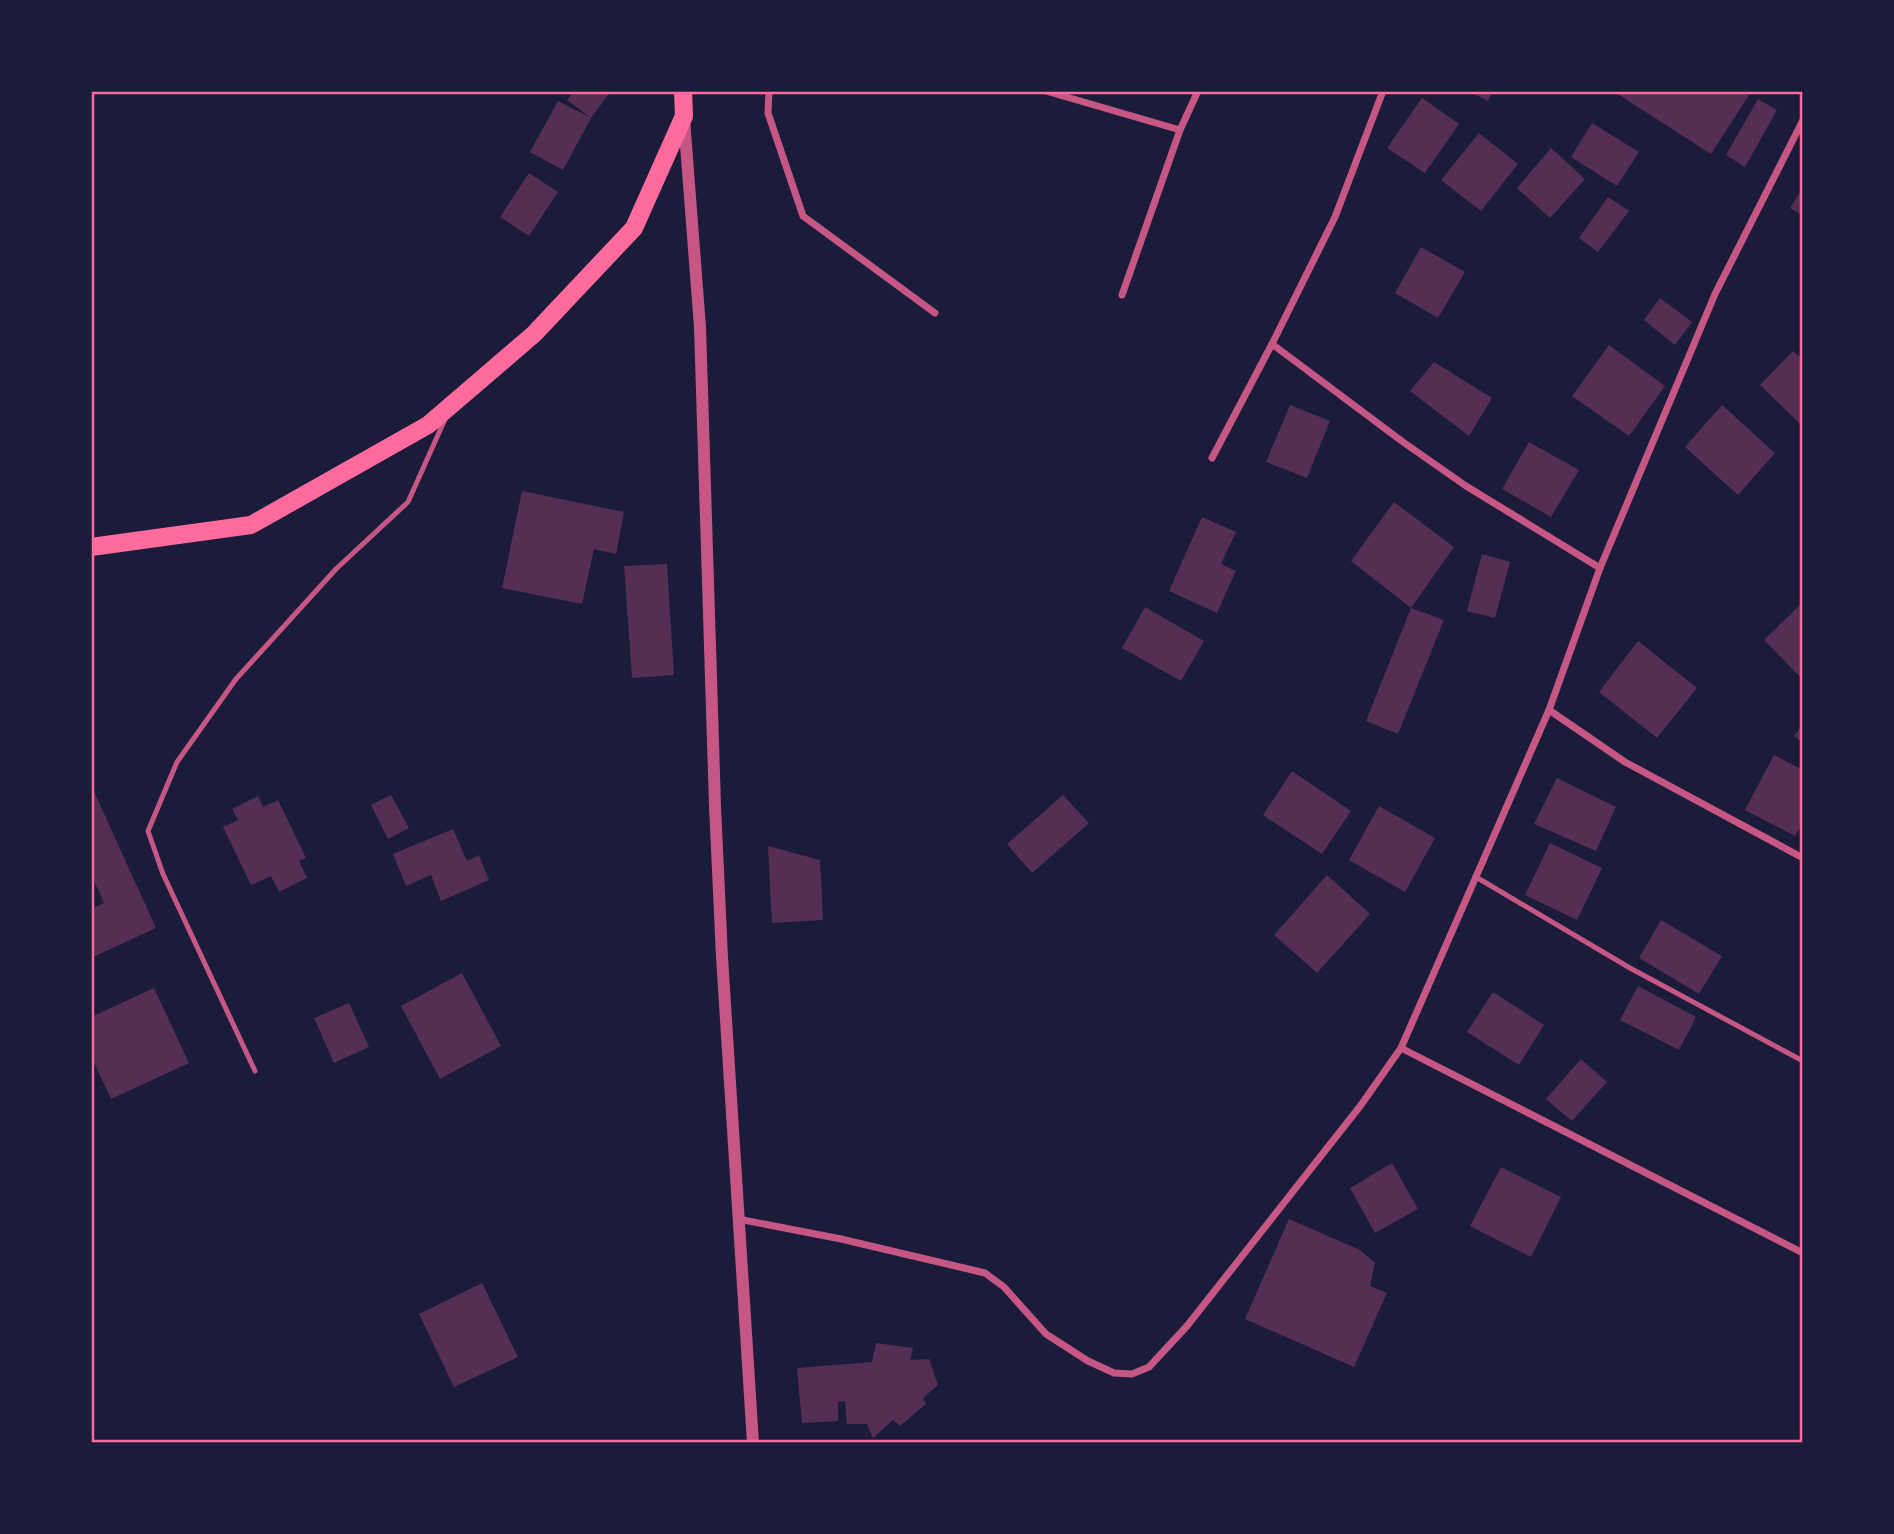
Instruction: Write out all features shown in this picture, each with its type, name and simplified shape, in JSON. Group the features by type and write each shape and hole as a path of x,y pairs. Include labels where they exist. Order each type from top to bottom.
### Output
{"main road":[{"path":"91,547 251,525 428,425 534,334 634,228 684,116 683,91"}],"street":[{"path":"769,91 768,113 803,216 936,313"},
{"path":"1046,91 1180,130"},
{"path":"1122,295 1180,130 1198,91"},
{"path":"1212,458 1335,216 1382,91"},
{"path":"684,116 700,327 715,806 753,1443"},
{"path":"738,1219 841,1238 985,1273 1004,1287 1046,1334 1088,1361 1114,1373 1132,1374 1149,1367 1187,1326 1361,1105 1401,1048 1549,710 1601,568 1715,293 1803,120"},
{"path":"1272,344 1455,479 1601,568"},
{"path":"1549,710 1625,762 1803,858"},
{"path":"1401,1048 1803,1253"}],"lane":[{"path":"255,1071 163,874 148,831 177,762 236,679 336,569 408,502 452,405"},
{"path":"1476,877 1630,968 1803,1061"}],"building":[{"path":"574,91 611,91 591,118 567,100"},
{"path":"1469,91 1493,91 1488,101"},
{"path":"1613,91 1742,91 1749,95 1711,154"},
{"path":"1422,98 1459,124 1425,173 1387,148"},
{"path":"1758,99 1777,110 1745,167 1726,155"},
{"path":"558,101 591,118 563,170 530,152"},
{"path":"1592,123 1639,152 1617,186 1571,157"},
{"path":"1479,133 1518,164 1481,211 1441,180"},
{"path":"1551,148 1585,179 1550,218 1517,188"},
{"path":"529,173 558,192 529,236 500,217"},
{"path":"1803,188 1803,216 1790,208"},
{"path":"1608,197 1629,211 1598,252 1579,238"},
{"path":"1421,247 1465,272 1438,318 1395,293"},
{"path":"1660,298 1692,322 1675,345 1644,320"},
{"path":"1609,345 1665,386 1629,436 1572,396"},
{"path":"1793,351 1803,360 1803,427 1760,385"},
{"path":"1434,362 1492,398 1469,436 1410,391"},
{"path":"1290,405 1330,421 1307,478 1266,462"},
{"path":"1722,405 1775,453 1738,495 1685,447"},
{"path":"1529,442 1579,470 1551,517 1502,489"},
{"path":"522,491 624,512 616,554 594,549 582,604 502,588"},
{"path":"1394,502 1454,547 1411,608 1351,561"},
{"path":"1202,517 1236,532 1221,564 1236,571 1217,613 1169,591"},
{"path":"1482,554 1510,562 1495,618 1467,611"},
{"path":"667,564 674,675 632,678 624,566"},
{"path":"1803,602 1803,680 1764,640"},
{"path":"1145,607 1204,641 1181,681 1122,648"},
{"path":"1411,608 1444,620 1398,734 1366,721"},
{"path":"1638,641 1697,688 1657,738 1599,692"},
{"path":"1803,725 1803,743 1794,736"},
{"path":"1774,755 1803,770 1803,822 1795,836 1745,810"},
{"path":"1292,771 1351,811 1322,854 1263,815"},
{"path":"1557,778 1616,807 1596,851 1534,824"},
{"path":"91,785 156,928 91,958 91,909 104,903 91,874"},
{"path":"391,795 409,828 388,839 371,805"},
{"path":"1063,795 1089,823 1032,873 1007,844"},
{"path":"258,796 263,807 278,800 306,858 299,861 307,878 279,892 271,876 251,885 223,827 238,820 232,809"},
{"path":"1379,806 1435,838 1405,892 1349,860"},
{"path":"453,829 467,861 479,855 489,880 441,901 431,875 406,886 393,854"},
{"path":"1550,843 1602,868 1577,920 1525,895"},
{"path":"768,846 820,860 823,920 772,923"},
{"path":"1327,875 1370,914 1317,973 1274,935"},
{"path":"1661,920 1722,956 1699,994 1639,958"},
{"path":"462,973 501,1046 440,1079 401,1006"},
{"path":"1638,986 1696,1017 1679,1050 1620,1020"},
{"path":"154,988 189,1063 111,1099 91,1056 91,1017"},
{"path":"1493,992 1544,1025 1519,1065 1467,1032"},
{"path":"349,1003 369,1047 334,1063 314,1018"},
{"path":"1581,1059 1607,1082 1572,1121 1546,1099"},
{"path":"1392,1163 1418,1209 1375,1233 1350,1188"},
{"path":"1501,1167 1561,1197 1531,1257 1470,1226"},
{"path":"1289,1219 1360,1250 1375,1263 1370,1286 1387,1293 1354,1367 1245,1319"},
{"path":"482,1283 518,1357 454,1387 419,1314"},
{"path":"876,1343 913,1348 910,1360 929,1359 938,1385 923,1398 926,1404 900,1426 893,1420 873,1438 867,1424 847,1424 845,1401 838,1402 838,1421 802,1423 797,1368 872,1362"}]}
